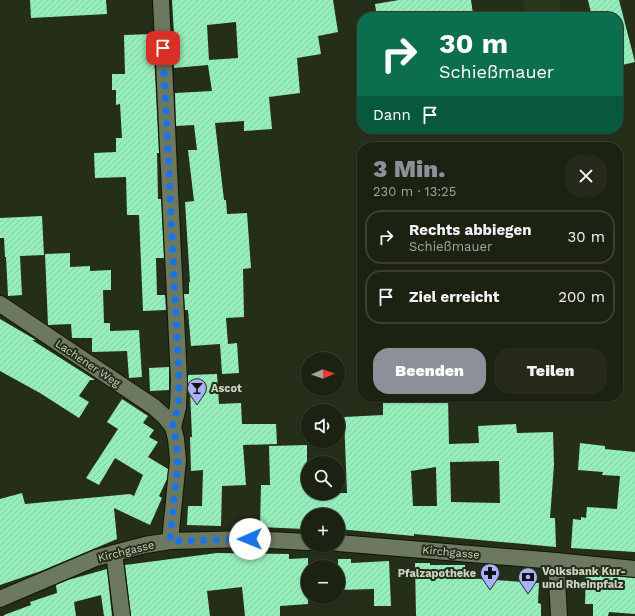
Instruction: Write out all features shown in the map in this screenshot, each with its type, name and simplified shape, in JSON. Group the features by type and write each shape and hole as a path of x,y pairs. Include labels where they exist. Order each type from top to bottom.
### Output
{"street":[{"path":"161,0 179,381 178,407 172,427 176,439 178,460 170,541"},
{"name":"Lachener Weg","path":"0,304 154,407 165,417 172,427"},
{"name":"Kirchgasse","path":"0,599 96,558 145,545 170,541 250,539 301,542"},
{"name":"Kirchgasse","path":"345,545 556,561 635,569"},
{"path":"114,553 122,616"},
{"path":"556,561 559,616"}],"shaded area":[{"path":"523,0 559,0 562,12 526,12"}],"building":[{"path":"30,0 106,0 107,14 31,18"},
{"path":"172,0 333,0 338,32 318,36 321,54 297,58 300,93 269,97 272,129 244,131 244,121 215,123 227,214 247,213 251,268 243,269 244,317 226,318 228,344 237,343 239,373 222,374 220,344 191,346 188,310 185,310 184,294 189,294 190,282 185,202 194,201 188,150 197,150 194,125 176,126 175,93 212,91 208,65 174,68 172,34 174,34","holes":["236,22 238,58 209,60 207,25"]},
{"path":"399,0 471,0 473,12 376,12 375,4"},
{"path":"588,0 619,0 622,12 591,12"},
{"path":"623,16 635,62 623,65"},
{"path":"153,34 159,153 157,153 158,199 161,199 164,258 156,258 157,295 165,295 166,310 143,311 139,215 127,215 126,177 95,178 94,153 116,152 116,138 122,138 120,104 116,105 116,90 112,90 112,74 125,74 124,35"},
{"path":"42,216 44,255 20,256 22,295 8,296 4,238 0,238 0,218"},
{"path":"70,253 70,267 90,266 90,271 111,270 111,290 103,290 104,323 110,323 110,331 139,330 142,377 129,378 127,351 92,352 92,338 72,338 71,324 48,325 45,254"},
{"path":"0,319 36,340 32,340 95,380 90,380 79,396 89,402 79,418 40,393 0,371"},
{"path":"169,367 169,390 150,391 149,368"},
{"path":"217,374 219,404 241,403 242,424 276,424 277,444 243,445 246,485 222,486 221,526 187,525 188,506 202,506 203,470 191,471 190,437 192,437 188,375"},
{"path":"122,399 148,416 143,423 154,430 149,437 158,442 148,457 168,469 167,479 159,496 162,498 150,525 114,508 117,539 41,571 0,585 0,499 22,493 25,504 130,494 134,496 143,475 115,458 99,485 86,478 118,429 107,422"},
{"path":"383,402 448,402 449,444 479,443 478,426 516,424 517,433 553,432 554,465 550,518 555,518 556,547 414,534 414,536 345,530 345,508 301,508 301,529 260,527 261,485 270,485 269,446 301,445 301,448 307,448 307,456 301,456 301,500 345,500 345,493 347,493 345,417 383,415","holes":["499,461 500,503 451,502 450,462","436,467 437,506 413,506 411,471"]},
{"path":"580,443 605,446 605,449 635,452 635,552 571,548 573,519 581,520 581,517 586,518 587,507 617,509 620,476 602,475 603,472 578,470"},
{"path":"217,553 289,554 289,559 308,558 308,560 301,560 301,604 308,604 280,606 280,616 245,616 242,587 207,591 210,616 131,616 125,565"},
{"path":"351,559 351,563 389,561 391,606 374,606 374,589 345,590 345,560 338,560"},
{"path":"415,563 430,563 430,565 465,565 465,578 539,583 538,603 541,604 541,616 416,616"},
{"path":"107,569 112,616 104,616 101,595 74,602 76,616 4,616 31,605 30,602 57,593 56,585"},
{"path":"586,574 635,578 635,614 609,612 608,616 593,616 593,604 585,604"}],"place":[{"name":"Ascot","path":"197,405"},
{"name":"Pfalzapotheke","path":"490,590"},
{"name":"Volksbank Kur- und Rheinpfalz","path":"528,594"}],"route":[{"path":"163,48 179,381 178,407 172,427 176,439 178,460 170,541 250,539"}]}
